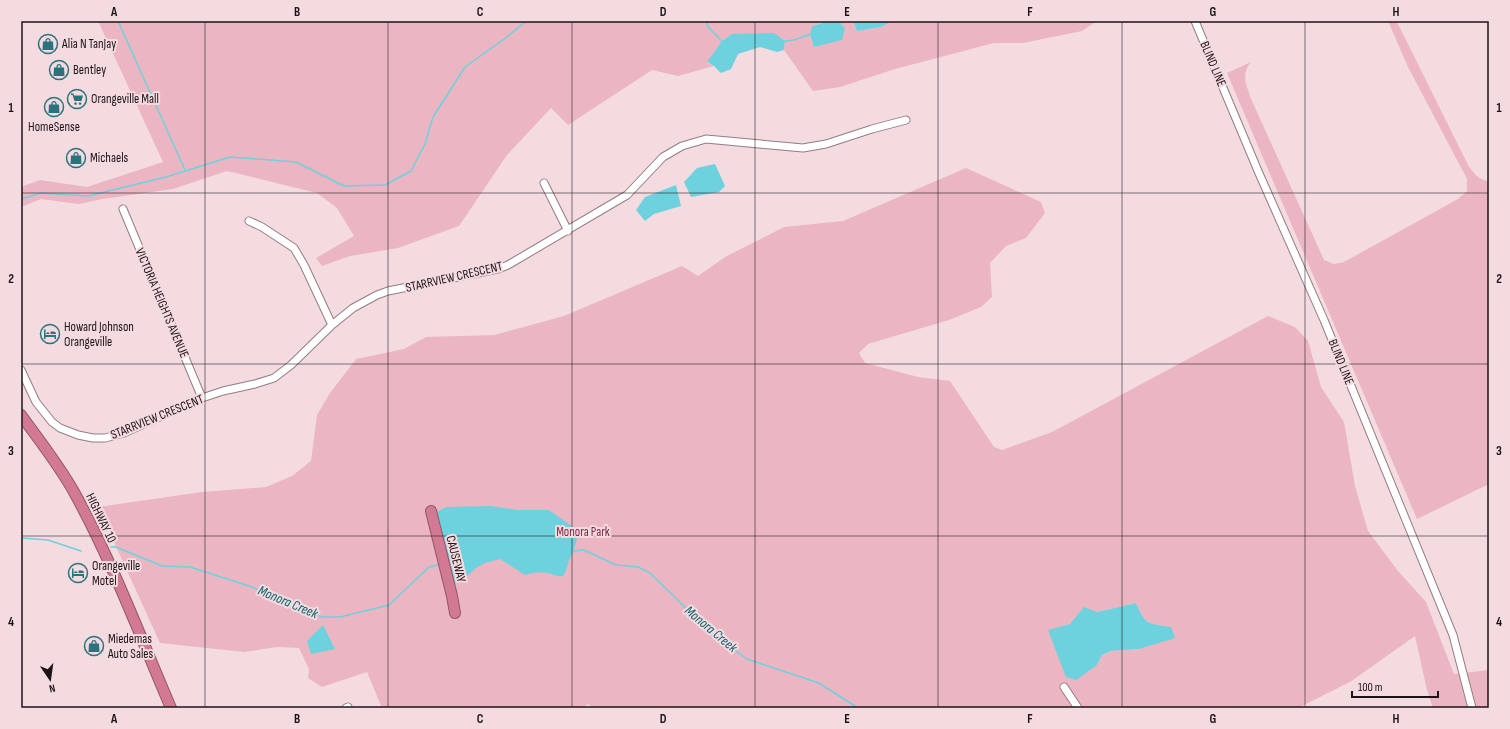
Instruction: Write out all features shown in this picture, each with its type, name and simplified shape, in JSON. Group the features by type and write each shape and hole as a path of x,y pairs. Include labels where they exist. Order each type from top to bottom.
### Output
{"highway":[{"name":"HIGHWAY 10","path":"21,415 55,461 74,493 114,576 170,708"},
{"name":"CAUSEWAY","path":"431,511 455,613"}],"street":[{"name":"BLIND LINE","path":"1195,21 1258,171 1324,320 1453,636 1472,708"},
{"name":"STARRVIEW CRESCENT","path":"21,370 36,402 51,422 60,428 78,435 93,438 105,438 124,433 202,398 274,378 332,325 353,308 377,295 388,291 498,269 520,259 628,195 662,157 682,146 706,139 803,148 826,144 906,120"},
{"path":"544,183 568,230"},
{"name":"VICTORIA HEIGHTS AVENUE","path":"123,209 202,398"},
{"path":"249,221 262,227 294,248 304,265 332,325"},
{"path":"1064,687 1078,708"}],"green space":[{"path":"98,21 831,21 812,26 810,35 814,47 841,23 838,21 853,21 857,31 881,27 893,21 1097,21 1082,31 1023,43 994,43 895,69 840,87 813,91 784,50 785,41 729,36 722,41 707,63 714,66 678,76 652,70 568,125 551,108 507,155 459,226 398,248 350,256 322,266 316,258 354,236 337,208 317,193 227,171 173,189 102,199 79,204 41,199 21,207 21,187 40,180 87,187 163,162"},
{"path":"1388,21 1396,21 1400,28 1468,165 1479,178 1489,181 1489,484 1417,519 1227,73 1251,62 1245,76 1250,96 1324,260 1334,264 1344,262 1458,199 1467,191 1467,179 1408,67"},
{"name":"Monora Park","path":"966,168 1041,202 1045,213 1026,238 1006,246 990,263 992,297 981,307 949,320 868,344 859,353 865,363 918,377 950,381 994,447 1002,450 1052,432 1268,316 1295,327 1308,341 1321,387 1344,422 1355,486 1368,531 1398,571 1426,602 1454,674 1489,670 1489,708 1433,708 1427,690 1415,636 1350,682 1298,708 591,708 589,704 582,708 382,708 367,672 322,687 308,678 309,669 299,648 277,647 244,652 160,643 98,507 202,492 266,487 292,476 311,461 317,415 330,393 356,359 404,349 426,337 494,335 564,316 682,266 698,276 725,257 784,227 843,221","holes":["1136,603 1145,620 1152,624 1171,627 1139,649 1111,651 1102,655 1097,665 1048,631 1070,624 1097,612"]}],"water":[{"path":"831,21 838,21 845,28 842,40 814,47 810,35 812,26"},
{"path":"853,21 893,21 881,27 857,31"},
{"path":"774,33 785,41 784,50 777,52 760,47 738,54 731,69 721,73 707,62 722,41 732,34"},
{"path":"715,164 725,186 719,192 691,197 684,182 697,168"},
{"path":"676,185 681,206 654,214 645,221 636,210 645,197"},
{"path":"491,506 517,510 549,510 573,527 577,539 563,576 556,576 541,572 525,575 500,559 485,563 476,568 465,578 456,582 453,588 435,513 446,507"},
{"path":"1136,603 1145,620 1152,624 1171,627 1175,638 1139,649 1111,651 1102,655 1097,665 1076,680 1066,677 1048,630 1070,624 1084,607 1097,612"},
{"path":"323,625 335,649 311,654 307,641"}],"waterway":[{"path":"118,21 185,170"},
{"path":"21,199 40,193 88,196 166,177 230,157 296,162 344,186 385,185 411,171 425,144 433,117 465,67 507,37 526,21"},
{"path":"706,21 708,27 722,41"},
{"path":"841,23 847,21"},
{"path":"785,41 794,40 811,34"},
{"name":"Monora Creek","path":"21,538 48,540 81,551"},
{"name":"Monora Creek","path":"111,547 116,547 162,566 190,567 252,587 322,617 340,617 389,605 429,567 441,564"},
{"name":"Monora Creek","path":"573,551 584,550 616,565 638,567 650,573 707,629 747,659 819,683 858,708"}],"place":[{"name":"Alia N TanJay","path":"48,44"},
{"name":"Bentley","path":"59,70"},
{"name":"Orangeville Mall","path":"77,99"},
{"name":"HomeSense","path":"54,107"},
{"name":"Michaels","path":"76,158"},
{"name":"Howard Johnson Orangeville","path":"50,334"},
{"name":"Orangeville Motel","path":"78,573"},
{"name":"Miedemas Auto Sales","path":"94,646"}]}
